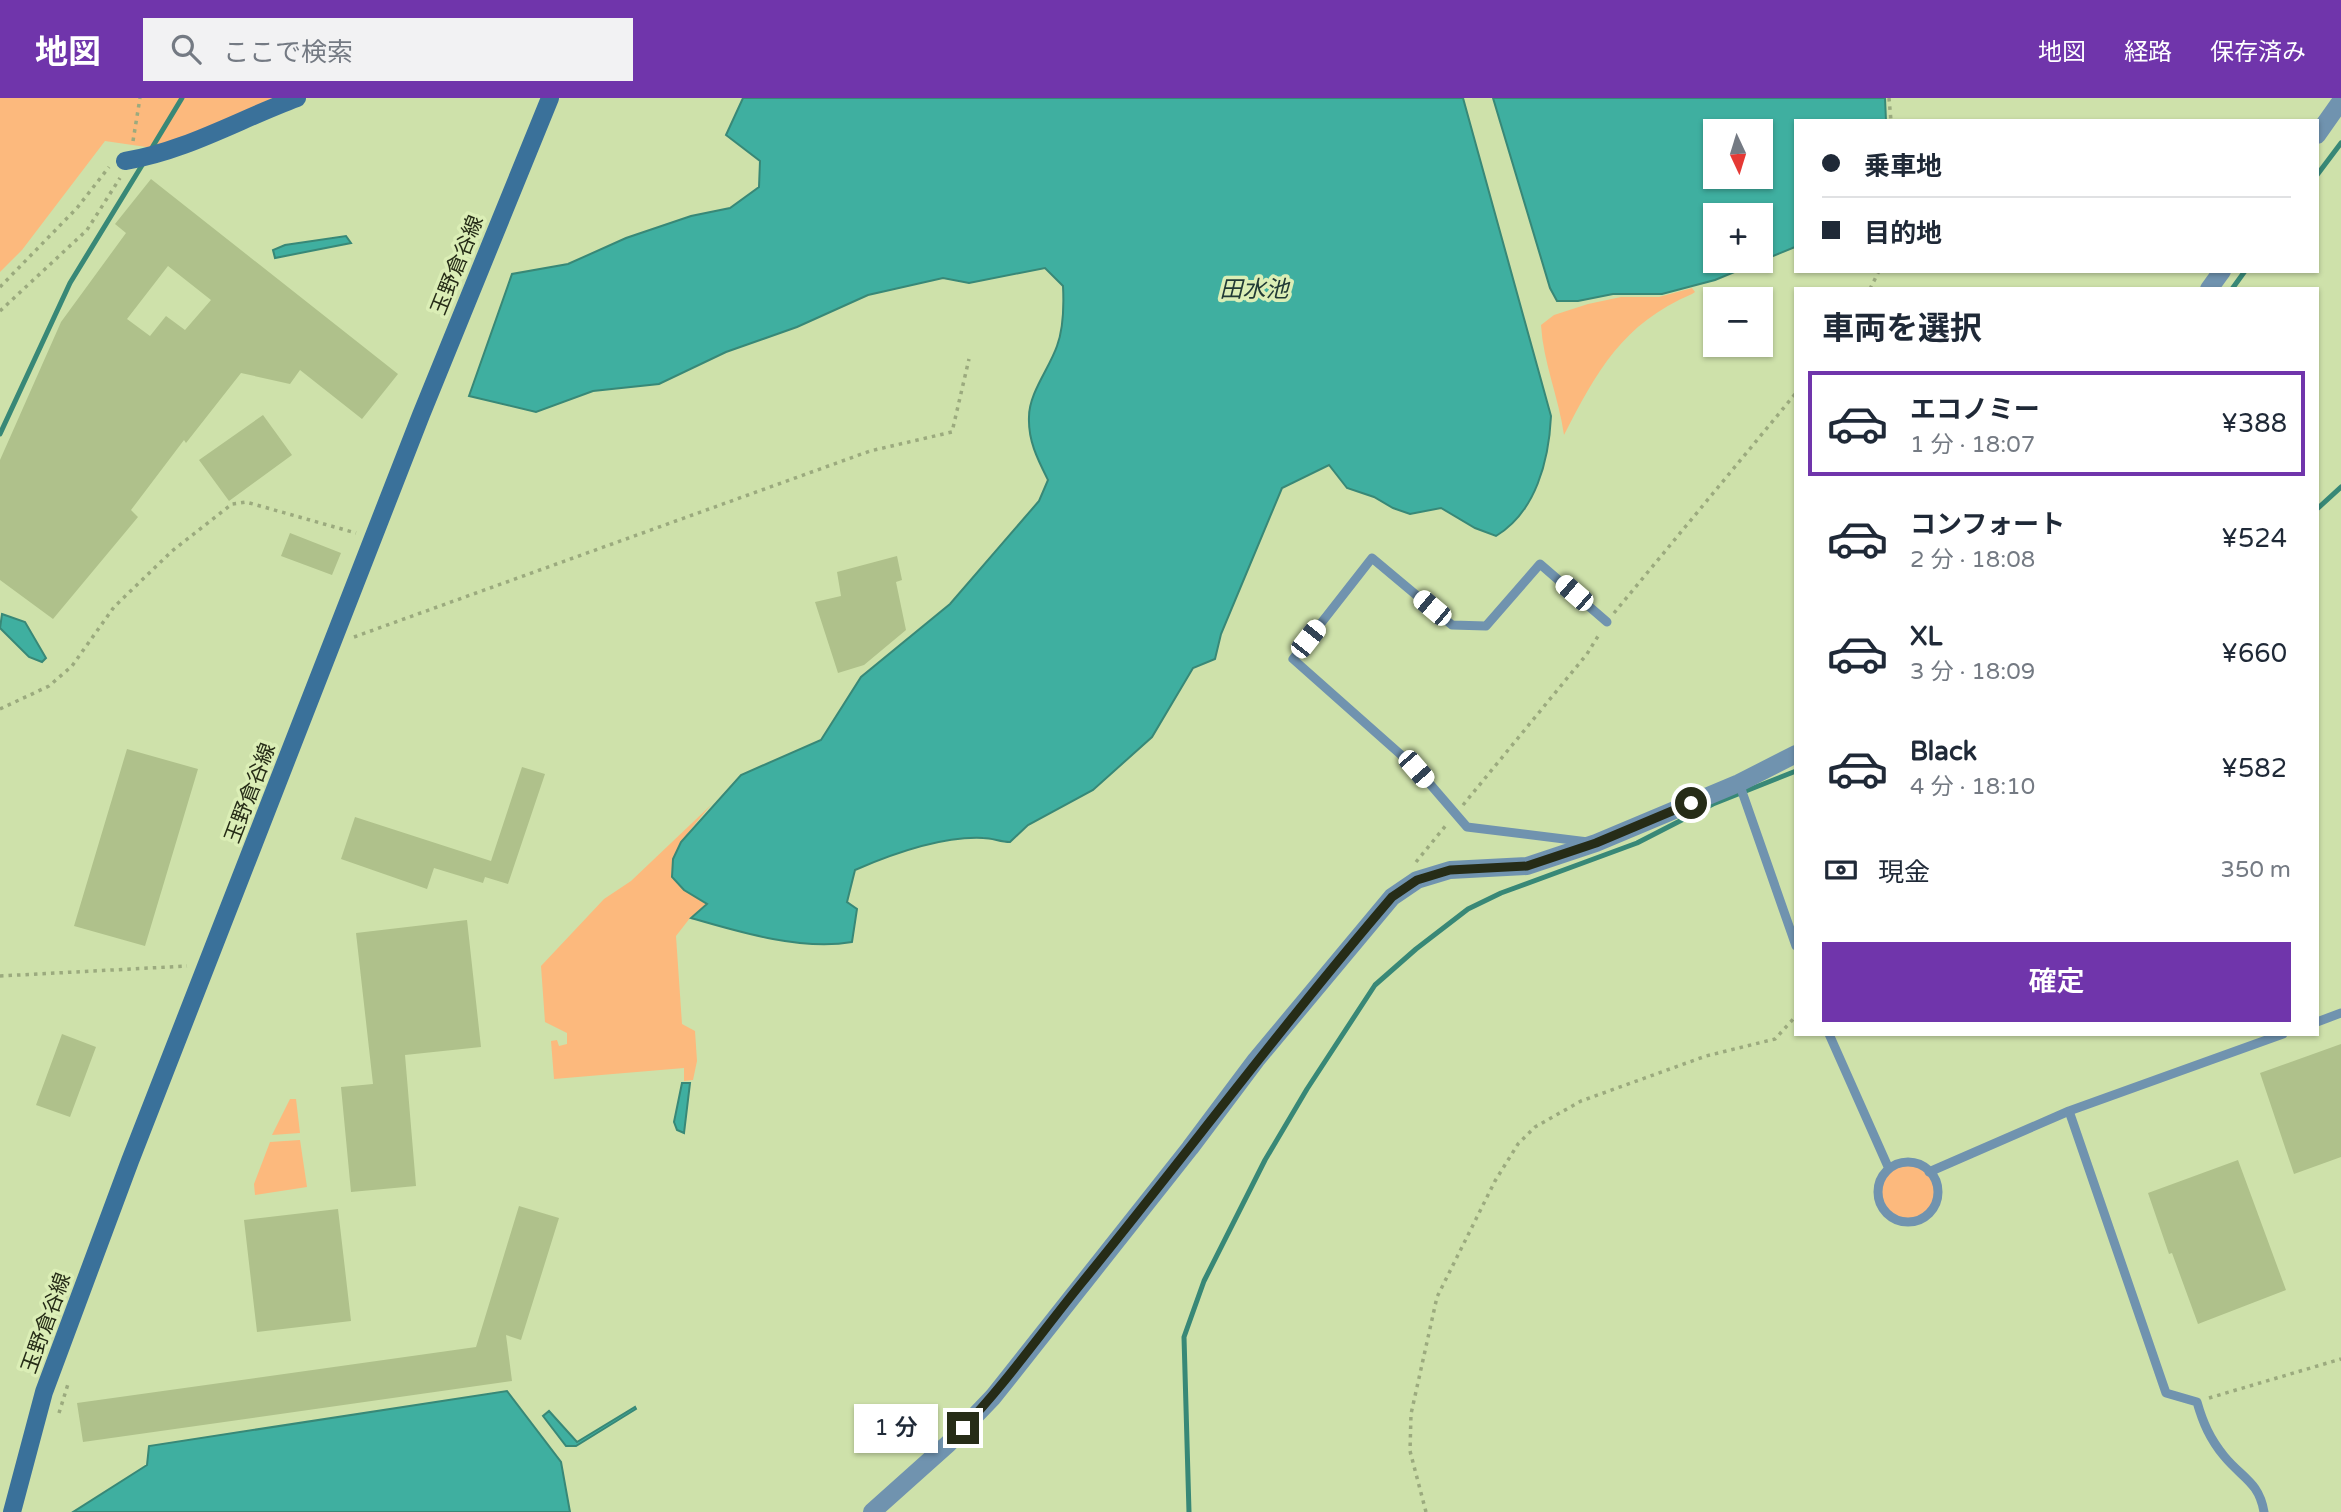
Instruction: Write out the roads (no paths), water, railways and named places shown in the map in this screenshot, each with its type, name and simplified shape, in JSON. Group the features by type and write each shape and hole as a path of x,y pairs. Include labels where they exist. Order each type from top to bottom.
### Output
{"main road":[{"path":"125,161 181,147 297,98"},
{"name":"玉野倉谷線","path":"12,1512 44,1392 206,967 550,98"}],"street":[{"path":"2319,132 2341,101"},
{"path":"872,1512 948,1444 993,1397 1191,1148 1256,1060 1392,897 1417,880 1450,870 1527,866 1596,843 1739,783 1794,755"}],"lane":[{"path":"1596,843 1467,827 1416,769 1293,659 1372,558 1452,625 1486,626 1540,564 1607,622"},
{"path":"1739,783 1794,940"},
{"path":"2319,1021 2341,1013"},
{"path":"1830,1036 1889,1169"},
{"path":"1929,1172 2069,1111 2277,1036"},
{"path":"2069,1111 2166,1393 2197,1402 2205,1430 2224,1456 2261,1493 2264,1512"},
{"path":"1910,1162 1929,1172 1937,1192 1934,1206 1923,1217 1902,1221 1888,1215 1878,1195 1880,1181 1889,1169 1910,1162"}],"water":[{"name":"田水池","path":"743,98 1463,98 1551,416 1547,450 1538,484 1521,513 1510,526 1496,536 1475,528 1441,508 1410,514 1393,508 1374,497 1347,488 1329,465 1282,488 1221,634 1215,659 1193,668 1152,737 1093,790 1028,825 1010,842 983,838 951,840 901,852 855,870 847,902 857,909 852,942 812,944 771,939 691,918 707,904 684,890 672,877 673,859 681,842 741,775 821,740 861,677 950,604 1039,501 1048,480 1032,442 1030,408 1054,355 1063,316 1063,286 1045,268 969,283 943,278 868,295 797,327 726,352 659,384 593,391 536,412 469,396 512,274 568,264 626,238 691,216 730,208 759,187 760,161 726,135"},
{"path":"1493,98 1885,98 1886,119 1794,119 1794,247 1773,256 1773,203 1703,203 1703,273 1732,273 1662,294 1613,294 1578,301 1557,301 1550,288"},
{"path":"346,236 351,243 275,258 273,250 285,245"},
{"path":"2,614 25,622 46,658 42,662 29,657 0,628"},
{"path":"682,1083 690,1083 684,1133 677,1130 674,1122"},
{"path":"507,1391 561,1462 570,1512 73,1512 147,1465 149,1446"},
{"path":"635,1407 636,1409 576,1446 566,1446 543,1416 549,1411 577,1442"}],"waterway":[{"path":"150,151 182,98"},
{"path":"2319,172 2341,143"},
{"path":"0,434 70,283 144,162"},
{"path":"2233,287 2244,273"},
{"path":"2319,507 2341,487"},
{"path":"1189,1512 1184,1337 1204,1281 1265,1160 1307,1089 1375,985 1468,909 1501,893 1637,843 1713,804 1794,772"}]}
